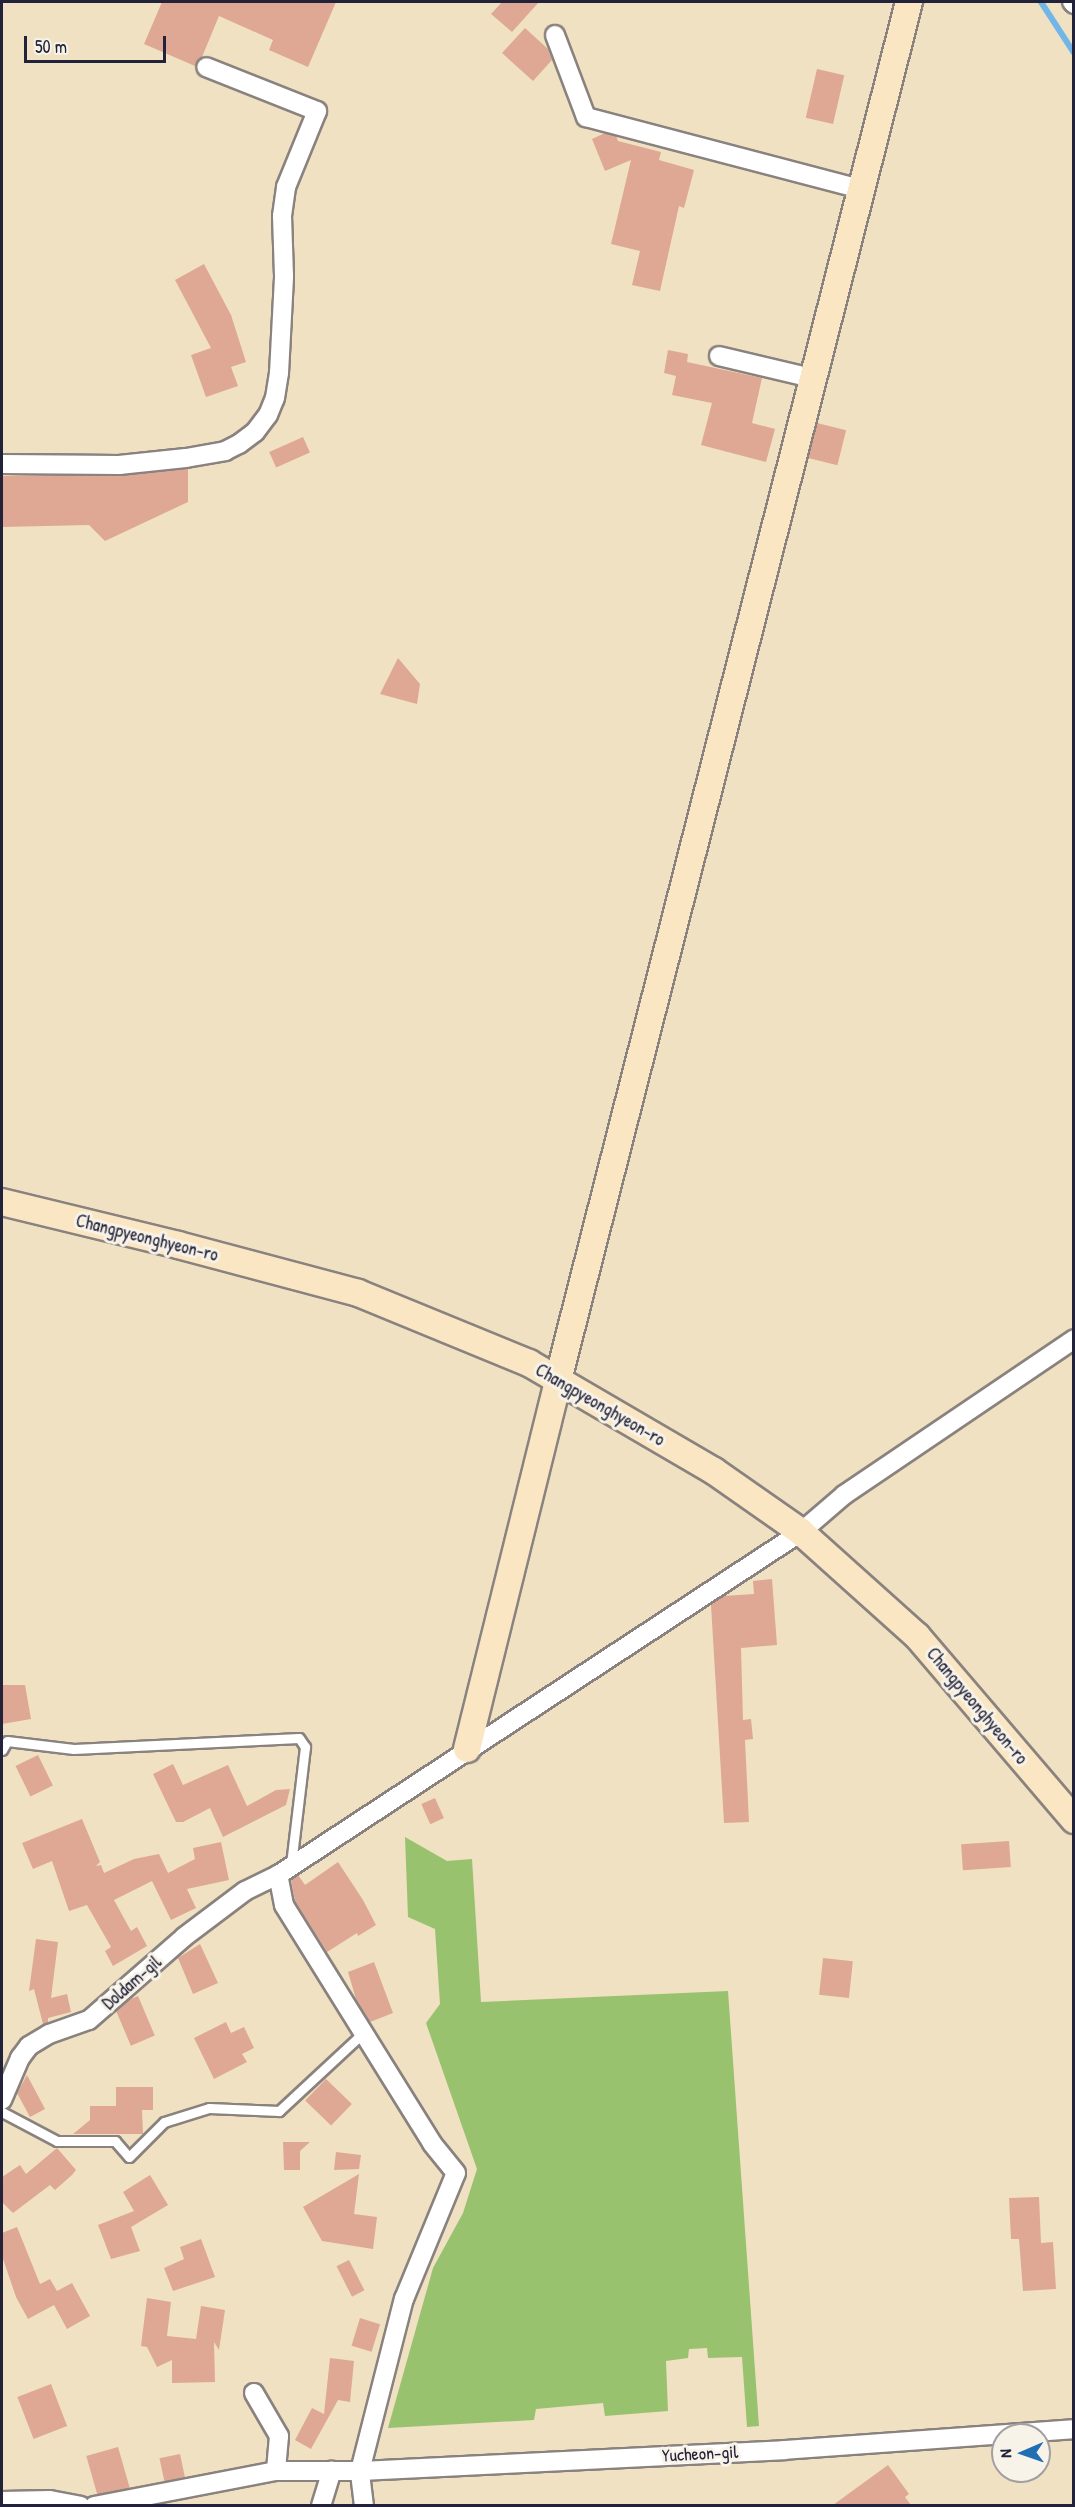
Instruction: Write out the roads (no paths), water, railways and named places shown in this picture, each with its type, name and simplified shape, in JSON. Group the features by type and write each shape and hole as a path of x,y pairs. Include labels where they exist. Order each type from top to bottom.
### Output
{"street":[{"path":"467,1749 558,1380 909,2"},
{"path":"555,35 586,117 861,189"},
{"path":"2,464 119,465 186,458 225,451 255,432 268,415 275,398 279,372 284,276 282,216 286,187 318,111 206,67"},
{"path":"719,356 812,378"},
{"name":"Changpyeonghyeon-ro","path":"2,1202 178,1245 358,1293 529,1363 714,1471 801,1532 917,1636 1074,1820"},
{"name":"Doldam-gil","path":"2,2100 20,2058 29,2046 50,2034 89,2020 193,1931 245,1891 285,1871 467,1749 801,1532 844,1495 1074,1339"},
{"path":"285,1871 284,1905 432,2143 456,2173 404,2299 360,2471 364,2505"},
{"path":"254,2393 279,2436 276,2471"},
{"name":"Yucheon-gil","path":"94,2505 276,2471 360,2471 784,2450 1074,2430"},
{"path":"321,2505 333,2471"},
{"path":"2,2500 50,2499 80,2505"}],"lane":[{"path":"2,1750 8,1741 74,1749 299,1738 305,1747 285,1871"},
{"path":"2,2112 57,2141 115,2141 129,2157 164,2122 209,2108 279,2111 364,2032"}],"waterway":[{"path":"1041,2 1074,53"}]}
